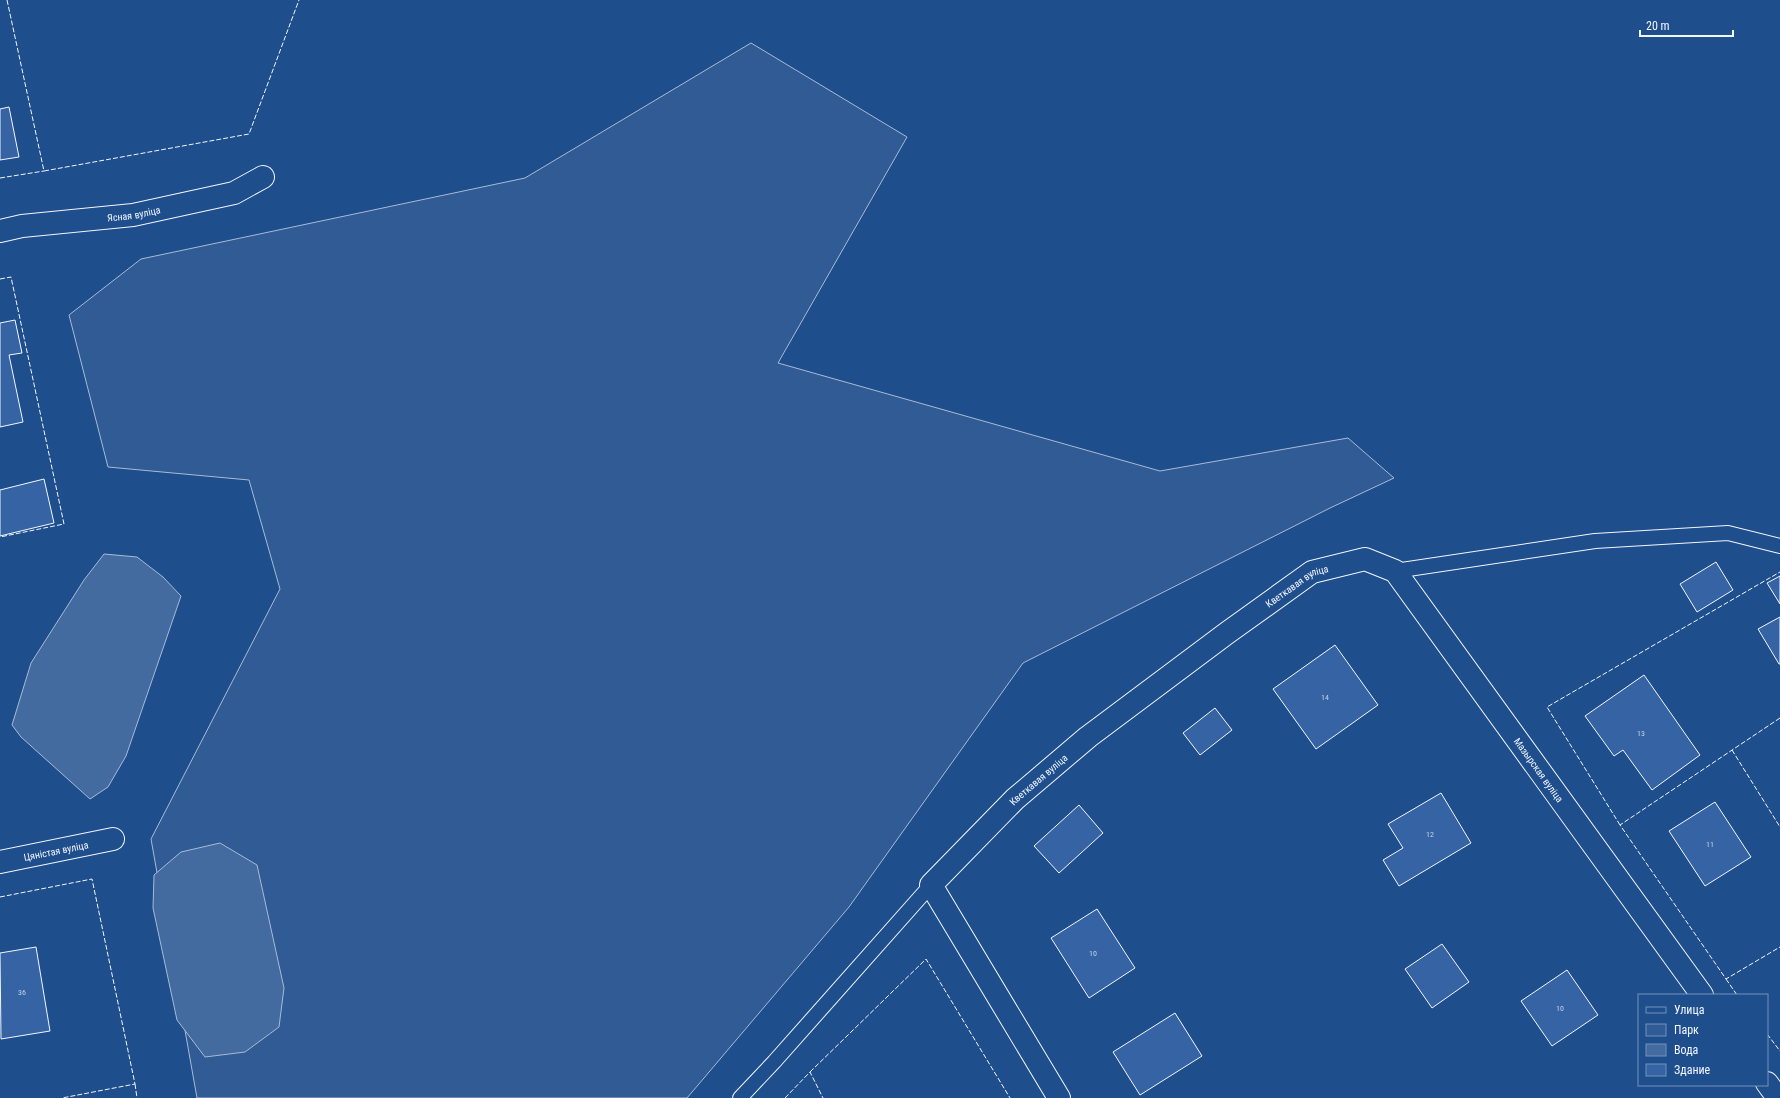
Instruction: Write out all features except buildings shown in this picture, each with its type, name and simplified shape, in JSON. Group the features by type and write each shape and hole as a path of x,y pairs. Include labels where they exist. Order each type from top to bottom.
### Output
{"street":[{"name":"Ясная вуліца","path":"0,231 22,226 133,215 234,193 263,177"},
{"name":"Кветкавая вуліца","path":"931,885 1015,799 1088,737 1227,632 1312,572 1365,559 1395,571"},
{"name":"Мазырская вуліца","path":"1395,571 1701,994"},
{"name":"Цяністая вуліца","path":"0,862 113,839"},
{"path":"931,885 1059,1098"},
{"path":"1768,1085 1778,1098"}],"lane":[{"path":"1395,571 1595,541 1728,533 1780,546"},
{"path":"740,1098 931,885"}],"green space":[{"path":"751,43 907,137 778,363 1160,471 1348,438 1394,478 1330,508 1023,663 849,907 687,1098 197,1098 151,839 280,589 249,480 108,467 69,315 141,259 525,178"}],"water":[{"path":"104,554 137,557 163,577 181,596 126,756 108,787 90,799 21,737 12,725 31,663 84,580"},
{"path":"220,843 257,865 284,988 279,1027 245,1052 205,1057 177,1020 153,908 154,875 181,852"}],"fence":[{"path":"7,0 44,171 249,134 299,0"},
{"path":"0,178 44,171"},
{"path":"0,279 11,277 64,524 0,537"},
{"path":"1620,825 1547,707 1780,572"},
{"path":"1780,718 1620,825 1726,979 1780,947"},
{"path":"1732,750 1780,827"},
{"path":"0,897 92,879 135,1084 62,1098"},
{"path":"810,1072 926,959 1010,1098"},
{"path":"1726,979 1736,994"},
{"path":"1768,1035 1780,1051"},
{"path":"785,1098 810,1072 823,1098"},
{"path":"135,1084 137,1098"}]}
